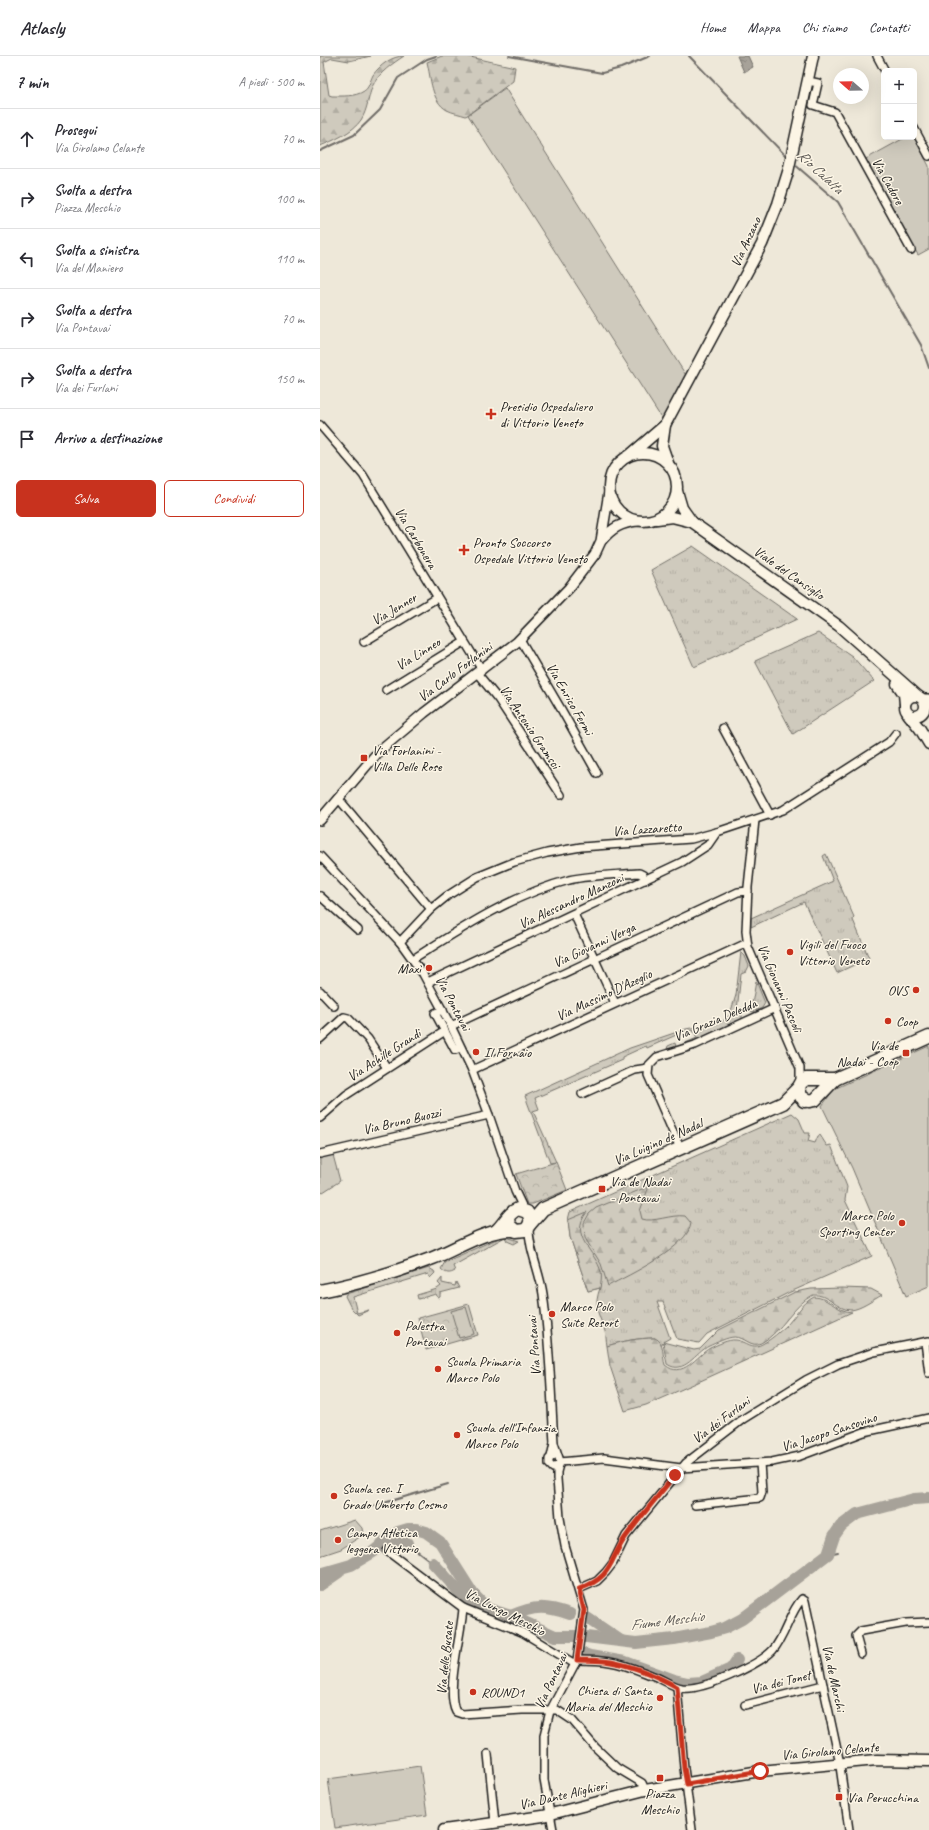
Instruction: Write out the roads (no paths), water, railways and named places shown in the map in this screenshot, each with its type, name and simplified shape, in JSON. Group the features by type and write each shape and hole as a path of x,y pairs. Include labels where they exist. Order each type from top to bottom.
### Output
{"main road":[{"name":"Via Anzano","path":"668,463 662,446 665,426 759,250 776,210 791,160 813,56"},
{"name":"Via Anzano","path":"630,455 665,426"},
{"path":"638,453 654,455 668,463 676,476 677,491 671,507 657,518 650,521 637,521 629,518 616,508 609,492 609,481 617,464 630,455 638,453"},
{"name":"Viale del Cansiglio","path":"677,491 682,508 692,522 839,626 924,702"},
{"name":"Viale del Cansiglio","path":"657,518 672,517 692,522"},
{"name":"Viale del Cansiglio","path":"868,651 901,689 904,694 907,709 929,744"},
{"path":"909,698 924,702 918,716 911,716 907,709 909,698"},
{"path":"924,702 924,721 929,732"},
{"name":"Via Luigino de Nadal","path":"518,1212 543,1210 785,1102 815,1098 835,1079 929,1037"},
{"name":"Via Luigino de Nadal","path":"785,1102 806,1079 835,1079"},
{"path":"800,1087 801,1097 815,1098 821,1091 820,1084 813,1079"},
{"name":"Via Luigino de Nadal","path":"530,1225 543,1210"},
{"path":"497,1230 525,1230 530,1225 530,1217 518,1212"},
{"path":"320,1291 340,1287 413,1265 497,1230 518,1212"},
{"path":"515,1231 509,1224 518,1212"},
{"name":"Via Girolamo Celante","path":"687,1784 760,1771 876,1760 929,1761"},
{"name":"Via Dante Alighieri","path":"444,1830 459,1829 550,1814 645,1790 687,1784"}],"street":[{"path":"877,56 883,68"},
{"name":"Via Cadore","path":"808,81 818,83 813,105 835,112 911,250"},
{"path":"917,134 929,156"},
{"name":"Via Carbonera","path":"320,425 363,475 464,642 480,672"},
{"name":"Via Carlo Forlanini","path":"320,820 379,751 424,713 480,672 520,639 569,588 595,554 601,541 609,492"},
{"name":"Via Carlo Forlanini","path":"601,541 616,526 627,522 637,521"},
{"name":"Via Jenner","path":"364,642 437,598"},
{"name":"Via Enrico Fermi","path":"520,639 562,709 597,773"},
{"name":"Via Linneo","path":"386,690 464,642"},
{"name":"Via Antonio Gramsci","path":"480,672 561,795"},
{"path":"723,728 770,815"},
{"name":"Via Lazzaretto","path":"400,942 431,909 447,896 477,877 509,864 547,853 590,846 691,839 770,815 783,810 889,742 896,733"},
{"path":"338,798 431,909"},
{"name":"Via Giovanni Pascoli","path":"755,820 748,891 747,943 755,966 801,1069 800,1087"},
{"name":"Via Alessandro Manzoni","path":"428,982 574,914 692,856 710,842 717,832"},
{"name":"Via Pontavai","path":"320,856 400,942 428,982 442,1010 448,1029 461,1048 472,1070 515,1191 518,1212"},
{"path":"413,959 491,912 555,884 580,878 639,873 642,874 645,880"},
{"name":"Via Giovanni Verga","path":"448,1029 738,892 748,891"},
{"path":"320,896 358,930"},
{"path":"574,914 615,1003"},
{"name":"Via Massimo D'Azeglio","path":"472,1070 747,943"},
{"path":"320,991 334,1006"},
{"name":"Via Grazia Deledda","path":"648,1068 657,1056 695,1045 775,1008"},
{"path":"320,1038 344,1016 363,1033 387,1068"},
{"name":"Via Achille Grandi","path":"320,1118 346,1095 448,1029"},
{"path":"582,1094 635,1070 648,1068 649,1078 680,1148"},
{"name":"Via Giovanni Pascoli","path":"801,1069 813,1079"},
{"name":"Via Bruno Buozzi","path":"320,1154 489,1115"},
{"name":"Via Pontavai","path":"515,1191 518,1212"},
{"name":"Via Pontavai","path":"530,1225 532,1249"},
{"name":"Via Pontavai","path":"515,1231 527,1238 532,1249 540,1279 544,1306 554,1443 559,1462 557,1478 562,1527 571,1567 579,1589 584,1610 578,1650 550,1711 545,1727 543,1744 544,1780 553,1830"},
{"path":"927,1341 929,1373"},
{"name":"Via dei Furlani","path":"579,1589 597,1581 610,1567 626,1536 681,1468 758,1408 828,1369 874,1352 927,1341"},
{"name":"Via Jacopo Sansovino","path":"559,1462 604,1458 681,1468 760,1463 793,1458 864,1432 929,1418"},
{"name":"Via Pontavai","path":"551,1457 554,1443"},
{"path":"705,1448 700,1459 708,1467"},
{"path":"555,1456 559,1462 555,1468 550,1466 548,1461 551,1457 555,1456"},
{"path":"695,1505 760,1498 762,1492 760,1463"},
{"name":"Via Lungo Meschio","path":"387,1551 463,1608 522,1632 578,1650"},
{"name":"Via de Marchi","path":"677,1687 688,1688 706,1684 757,1663 774,1649 798,1603 802,1599 804,1602 823,1685 839,1764"},
{"name":"Via delle Busate","path":"463,1608 454,1682 453,1698 456,1712 462,1714 522,1710 550,1711"},
{"path":"860,1654 856,1636 860,1631 906,1623 929,1622"},
{"path":"578,1650 651,1675 677,1687 684,1768 692,1830"},
{"name":"Via dei Tonet","path":"745,1704 823,1685"},
{"path":"550,1711 557,1710 572,1720 596,1748 620,1771 640,1782 645,1790"},
{"path":"488,1754 495,1823"},
{"path":"839,1764 849,1830"}],"water":[{"path":"737,56 748,56 753,67 744,72"}],"waterway":[{"path":"320,151 354,135 380,110 398,78 427,59 436,56"},
{"path":"509,56 602,73 621,68 650,56"},
{"name":"Rio Calalta","path":"689,56 787,157"},
{"name":"Rio Calalta","path":"793,163 838,202 921,345 929,368"},
{"path":"367,1508 448,1484"},
{"name":"Fiume Meschio","path":"320,1574 351,1565 373,1552 398,1532 408,1529 416,1529 426,1532 440,1542 473,1594 488,1609 511,1616 555,1636 578,1636 636,1643 674,1639 725,1628 742,1619 828,1554 834,1536 841,1526 857,1514 914,1499 929,1498"},
{"path":"392,1538 407,1543"},
{"path":"407,1543 433,1563"},
{"path":"828,1554 838,1552"},
{"path":"433,1563 464,1597 478,1605"},
{"path":"320,1585 339,1572"},
{"path":"511,1616 534,1608 554,1609 570,1614"},
{"path":"587,1618 621,1641"},
{"path":"581,1653 625,1662 674,1680 688,1683 702,1682 731,1669 737,1660"}],"place":[{"name":"Presidio Ospedaliero di Vittorio Veneto","path":"491,414"},
{"name":"Pronto Soccorso Ospedale Vittorio Veneto","path":"464,550"},
{"name":"Via Forlanini - Villa Delle Rose","path":"364,758"},
{"name":"Vigili del Fuoco Vittorio Veneto","path":"790,952"},
{"name":"Maxì","path":"429,968"},
{"name":"OVS","path":"916,990"},
{"name":"Coop","path":"888,1021"},
{"name":"Il Fornaio","path":"476,1052"},
{"name":"Via de Nadai - Coop","path":"906,1053"},
{"name":"Via de Nadai - Pontavai","path":"602,1189"},
{"name":"Marco Polo Sporting Center","path":"902,1223"},
{"name":"Marco Polo Suite Resort","path":"552,1314"},
{"name":"Palestra Pontavai","path":"397,1333"},
{"name":"Scuola Primaria Marco Polo","path":"438,1369"},
{"name":"Scuola dell'Infanzia Marco Polo","path":"457,1435"},
{"name":"Scuola sec. I Grado Umberto Cosmo","path":"334,1496"},
{"name":"Campo Atletica leggera Vittorio","path":"338,1540"},
{"name":"ROUND1","path":"473,1692"},
{"name":"Chiesa di Santa Maria del Meschio","path":"660,1698"},
{"name":"Piazza Meschio","path":"660,1778"},
{"name":"Via Perucchina","path":"839,1797"}]}
